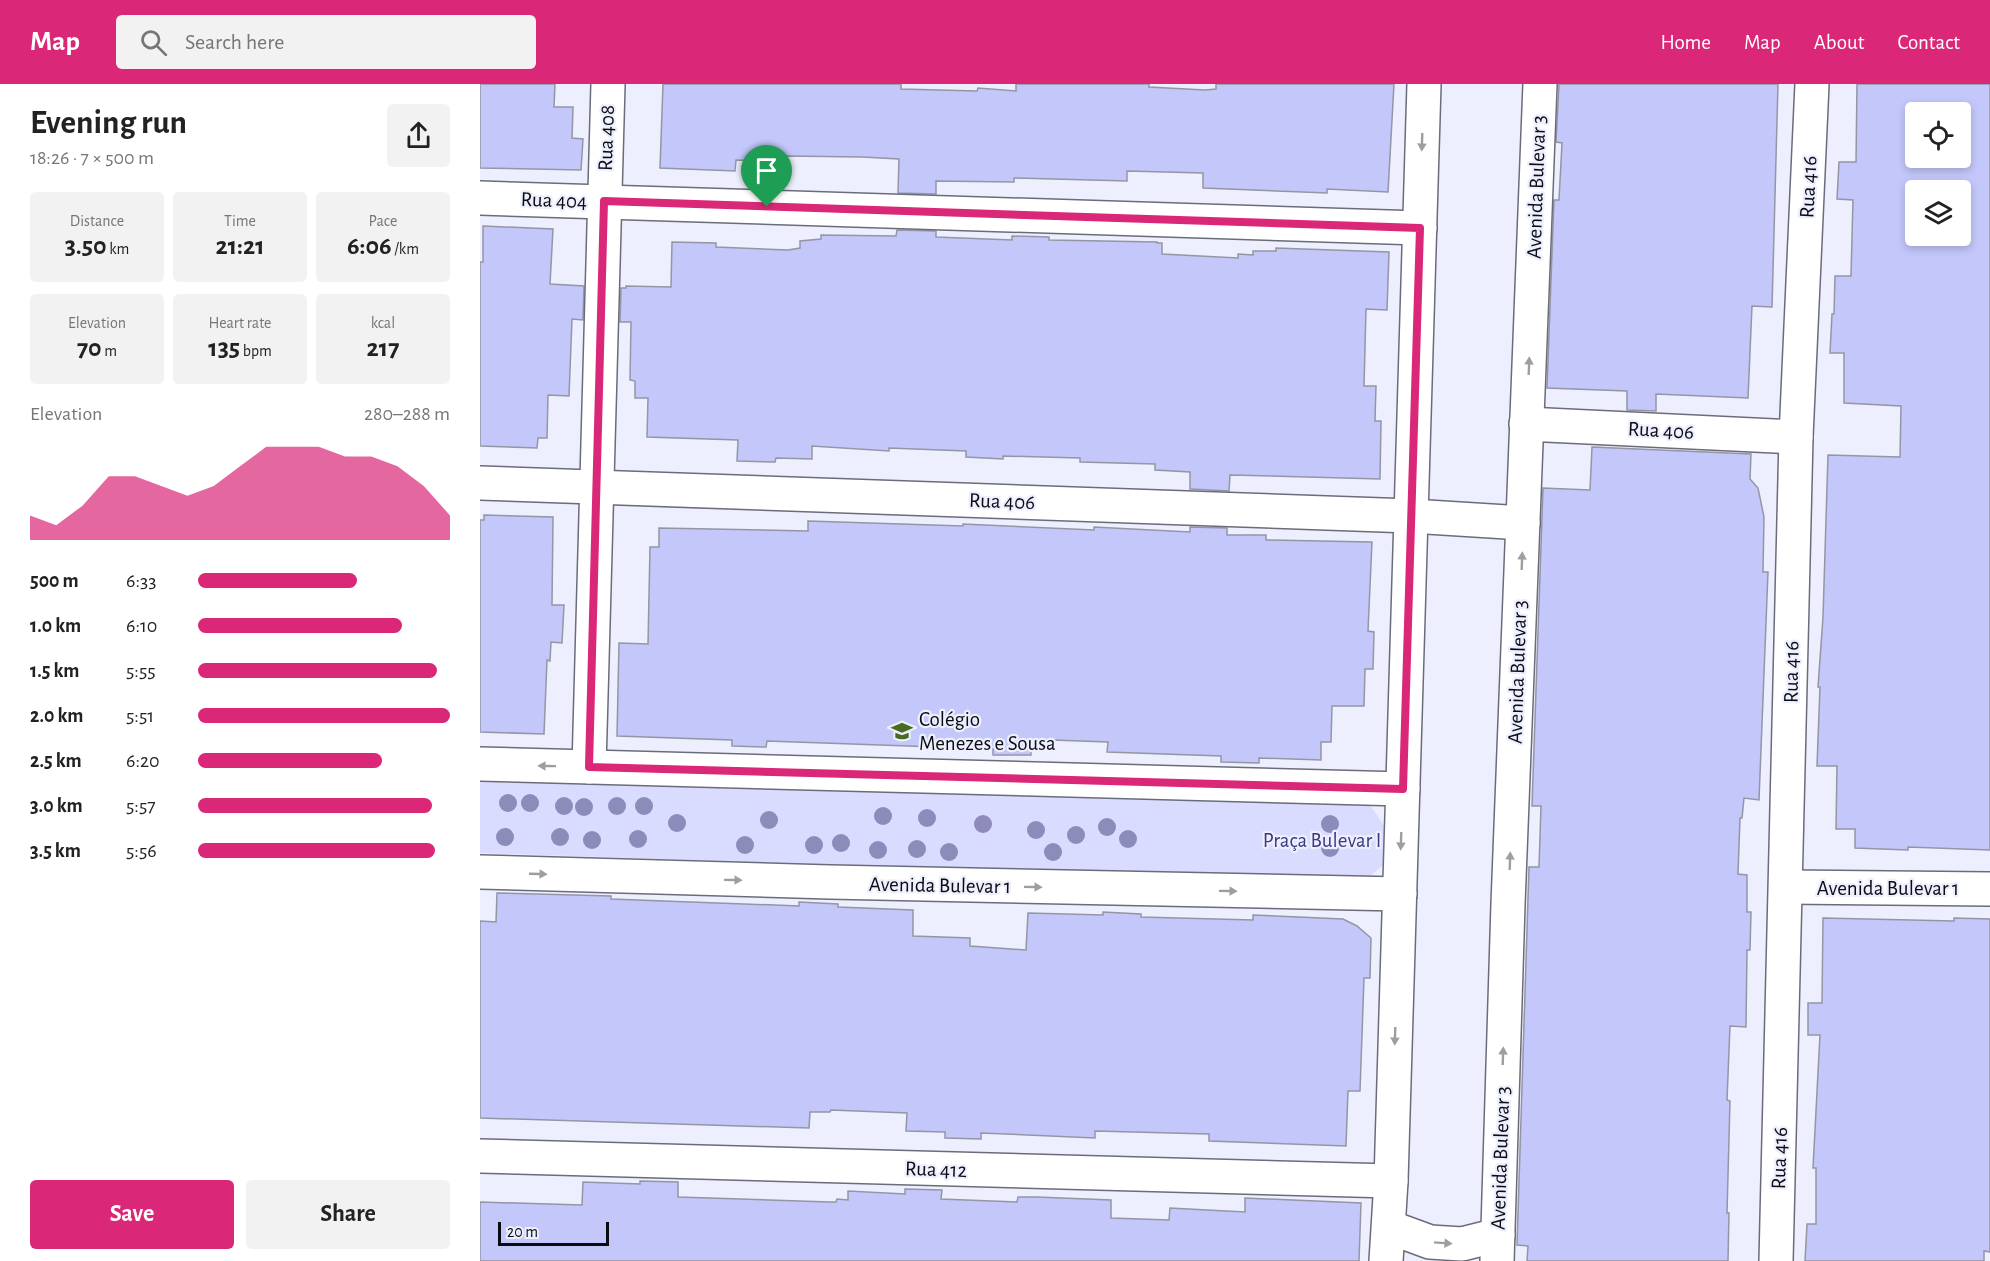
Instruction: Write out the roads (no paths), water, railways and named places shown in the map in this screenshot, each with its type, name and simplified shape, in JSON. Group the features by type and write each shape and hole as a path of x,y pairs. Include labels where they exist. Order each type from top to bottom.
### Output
{"street":[{"name":"Rua 408","path":"589,767 608,84"},
{"path":"1386,1261 1391,1181 1424,84"},
{"name":"Avenida Bulevar 3","path":"1498,1248 1508,904 1540,84"},
{"name":"Rua 416","path":"1776,1261 1796,437 1812,84"},
{"name":"Rua 404","path":"480,198 1420,228"},
{"name":"Rua 406","path":"1527,424 1796,437"},
{"name":"Rua 406","path":"480,483 1411,516 1523,523"},
{"path":"480,764 1403,789"},
{"name":"Avenida Bulevar 1","path":"480,872 1400,894"},
{"name":"Avenida Bulevar 1","path":"1786,887 1990,889"},
{"name":"Rua 412","path":"480,1156 1391,1181"},
{"path":"1389,1227 1430,1242 1498,1248"}],"place":[{"name":"Colégio Menezes e Sousa","path":"902,731"}],"park label":[{"name":"Praça Bulevar I","path":"1322,840"}]}
